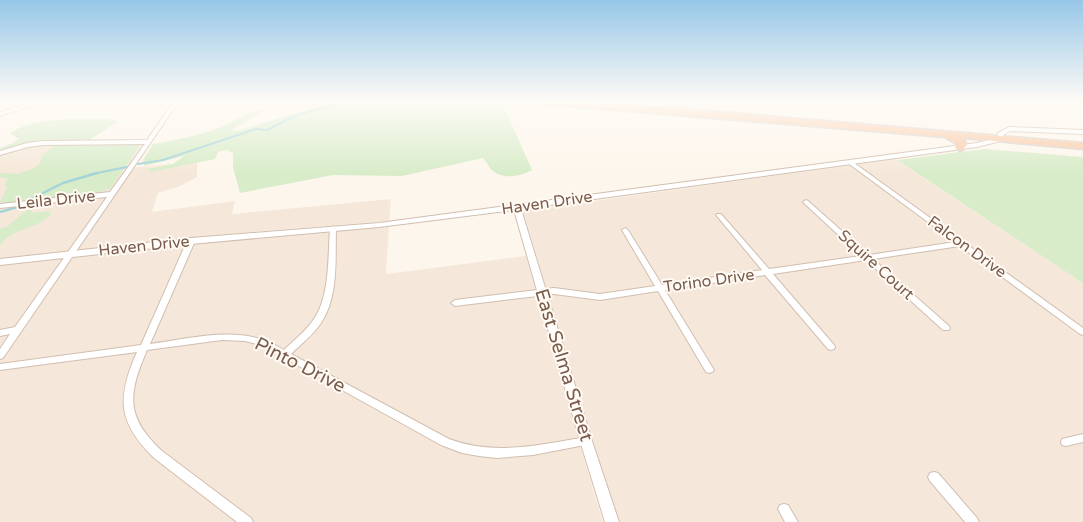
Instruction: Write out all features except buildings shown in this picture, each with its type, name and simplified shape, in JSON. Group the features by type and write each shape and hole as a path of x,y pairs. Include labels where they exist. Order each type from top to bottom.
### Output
{"highway":[{"path":"860,125 941,134 1001,136 1083,146"},
{"path":"873,125 1083,141"},
{"path":"941,134 959,140 962,144 960,148"}],"street":[{"path":"0,356 160,125"},
{"name":"Haven Drive","path":"0,262 192,241 417,220 517,207 960,148 1001,136 1004,130 1083,132"},
{"path":"0,153 27,145 43,143 149,142"},
{"name":"Falcon Drive","path":"850,162 1083,332"},
{"name":"Leila Drive","path":"0,206 113,194"},
{"name":"Squire Court","path":"806,202 946,328"},
{"name":"East Selma Street","path":"517,207 586,441 612,522"},
{"path":"719,215 831,347"},
{"path":"285,354 314,324 323,310 328,297 334,228"},
{"path":"626,230 709,370"},
{"path":"192,241 133,372 129,391 131,419 138,436 152,451 247,522"},
{"name":"Torino Drive","path":"455,303 563,291 600,297 962,243"},
{"path":"0,332 18,330"},
{"name":"Pinto Drive","path":"0,367 222,337 238,337 258,340 445,442 465,450 500,454 586,441"},
{"path":"1066,442 1083,438"},
{"path":"934,476 972,522"},
{"path":"784,510 792,522"}],"shaded area":[{"path":"144,144 127,168 197,162 197,177 180,186 158,193 152,212 235,201 232,214 391,199 389,221 251,232 0,260 0,154 40,145"},
{"path":"895,159 1083,283 1083,522 619,522 600,467 523,211"},
{"path":"389,226 386,274 526,256 603,522 0,522 0,265 262,236"}],"green space":[{"path":"28,125 112,125 89,140 41,142 0,151 0,148 19,139 10,133"},
{"path":"224,125 239,125 231,130 238,131 256,125 512,125 532,170 518,175 507,176 497,174 483,158 402,176 333,175 240,193 233,167 233,153 227,150 218,152 215,159 151,172 148,169 173,164 184,156 144,166 143,160 153,144 211,131"},
{"path":"56,144 137,144 139,147 110,189 94,193 2,203 0,201 7,188 5,184 8,179 0,177 0,173 18,174 34,168 40,163 43,155"},
{"path":"984,149 1083,157 1083,283 897,160"},
{"path":"31,206 35,206 31,213 50,211 51,215 45,220 12,235 0,245 0,229 8,226"}],"waterway":[{"path":"138,164 163,160 256,129 267,130 276,125"},
{"path":"97,173 127,167"},
{"path":"27,201 63,183 97,173"},
{"path":"92,174 97,173"},
{"path":"0,212 17,207"}]}
